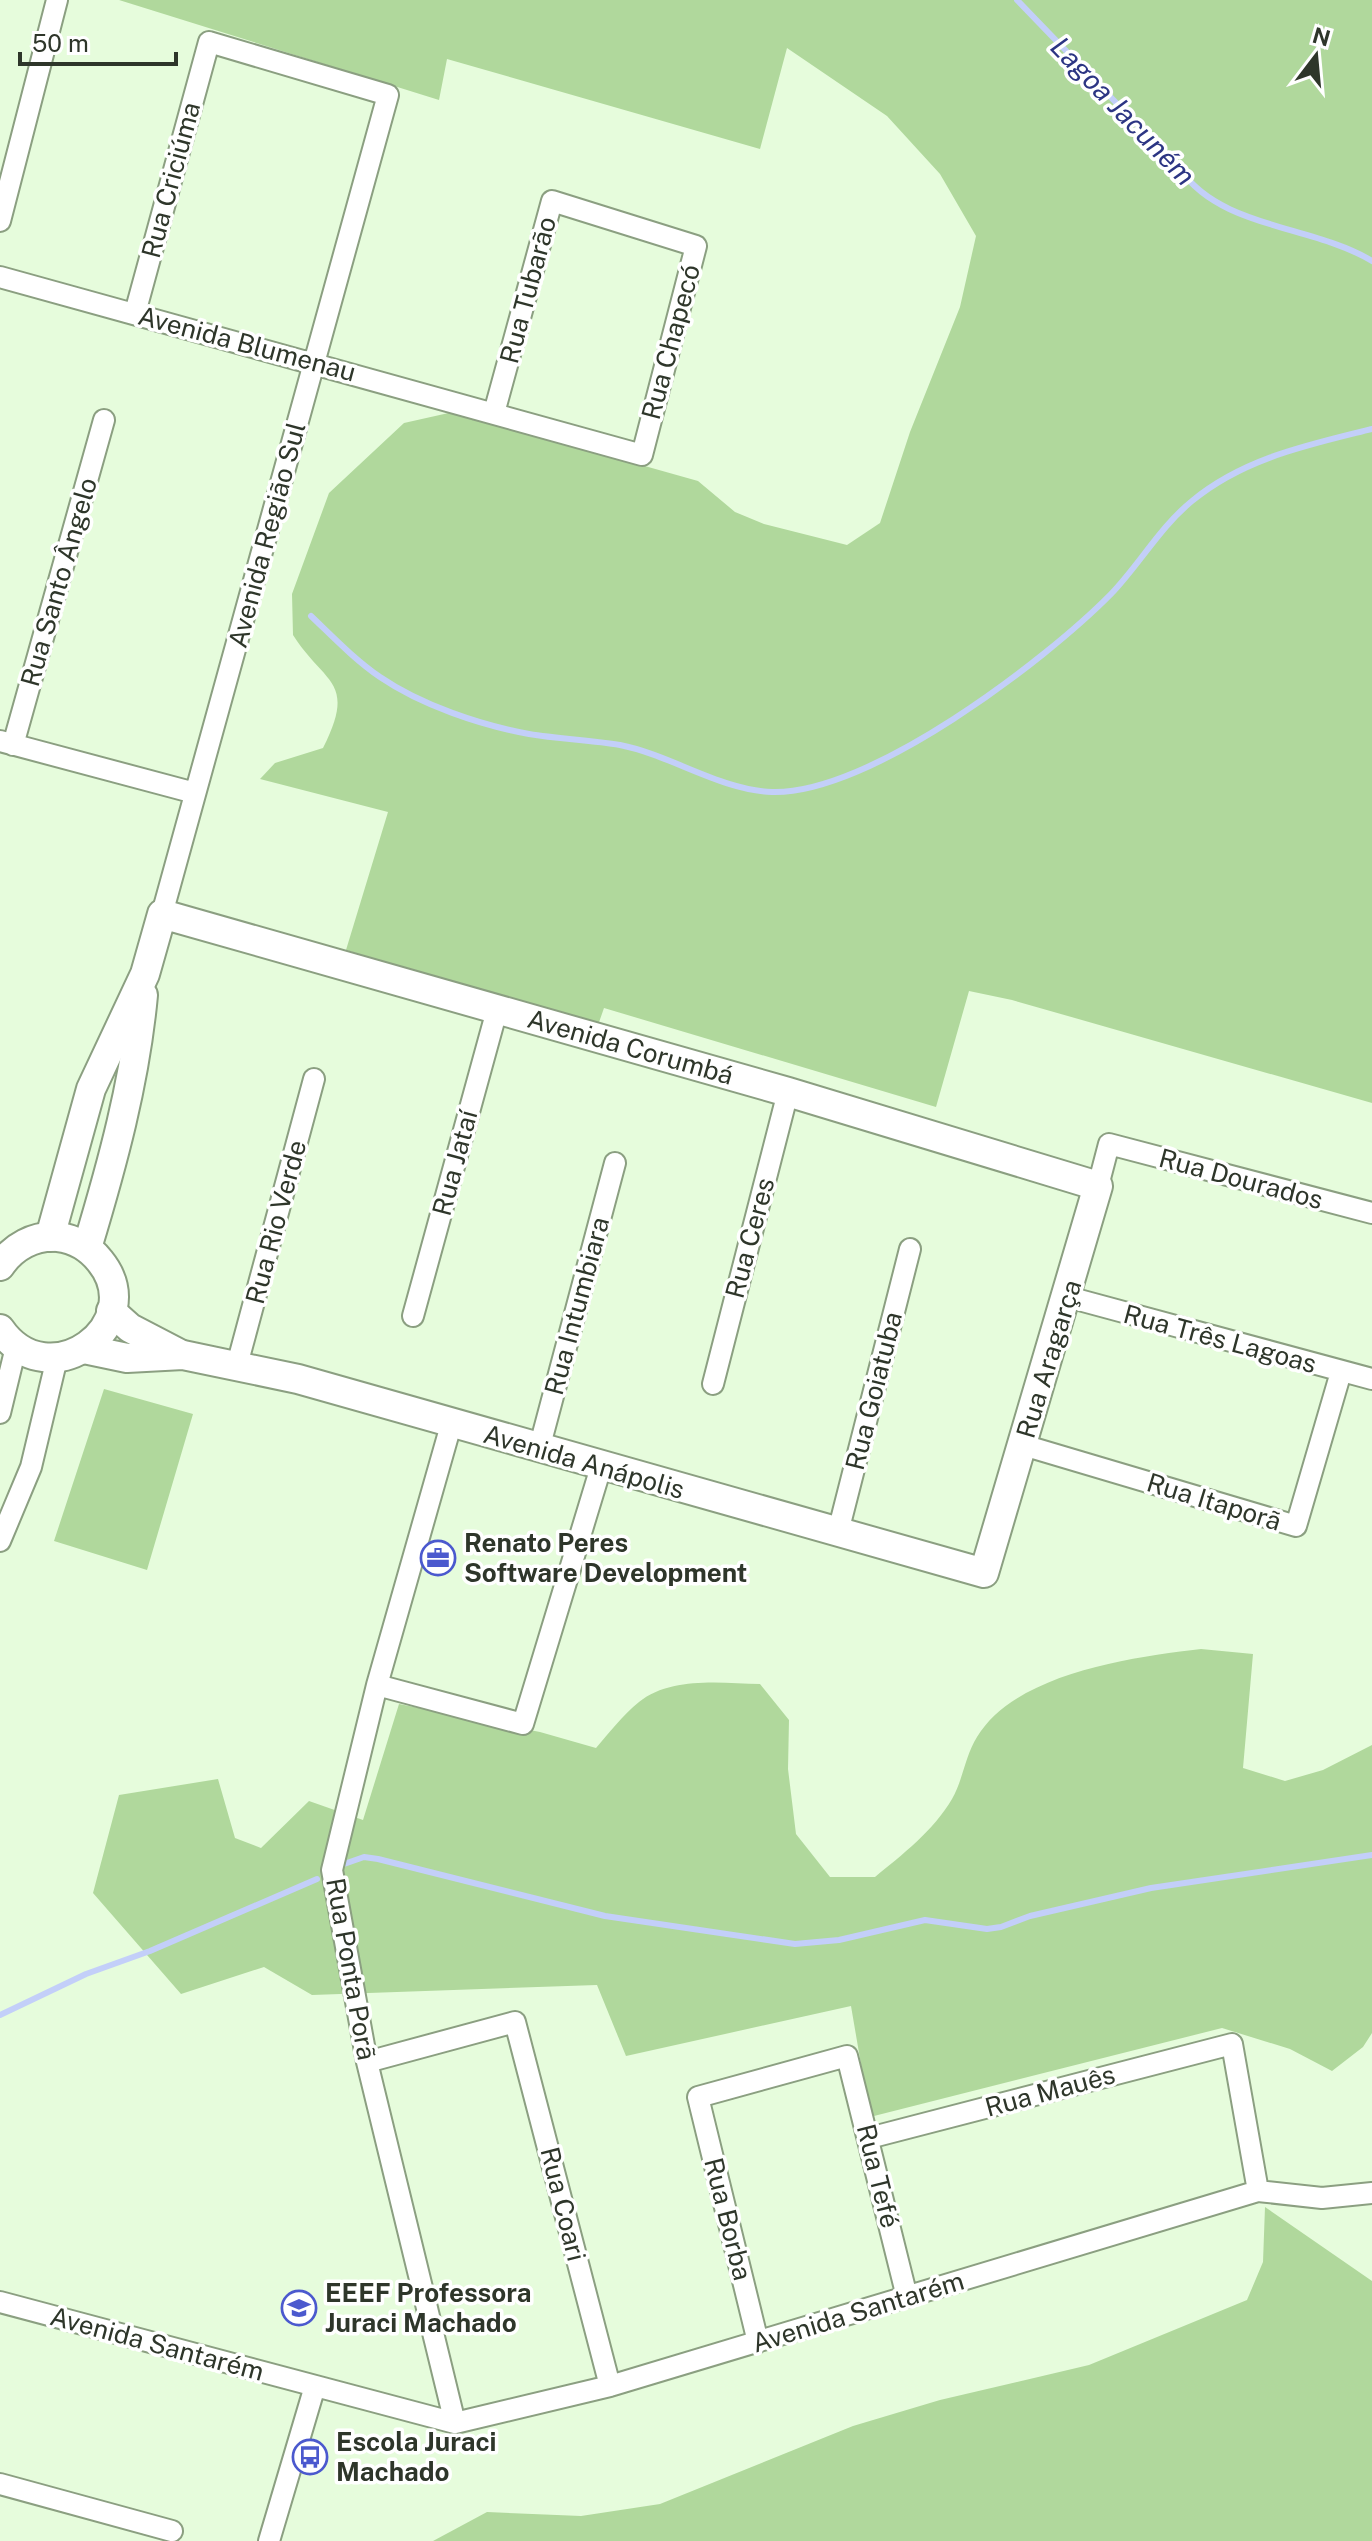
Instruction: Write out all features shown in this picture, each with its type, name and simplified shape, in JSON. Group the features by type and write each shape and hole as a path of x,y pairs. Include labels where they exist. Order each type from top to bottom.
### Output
{"street":[{"path":"0,221 57,0"},
{"name":"Rua Criciúma","path":"135,313 209,42 388,95"},
{"name":"Avenida Região Sul","path":"50,1237 91,1089 145,974 388,95"},
{"name":"Rua Tubarão","path":"494,413 552,201 633,225"},
{"name":"Rua Chapecó","path":"633,225 696,246 642,455"},
{"name":"Avenida Blumenau","path":"0,277 315,361 642,455"},
{"name":"Rua Santo Ângelo","path":"7,743 104,420"},
{"path":"7,743 195,793"},
{"name":"Avenida Corumbá","path":"162,914 788,1092 1098,1186"},
{"name":"Avenida Região Sul","path":"87,1248 122,1125 139,1042 145,974"},
{"name":"Rua Jataí","path":"413,1316 497,1010"},
{"name":"Rua Rio Verde","path":"237,1365 314,1079"},
{"name":"Rua Ceres","path":"713,1384 788,1092"},
{"name":"Rua Aragarça","path":"984,1573 1068,1297 1109,1144"},
{"name":"Rua Dourados","path":"1109,1144 1372,1213"},
{"name":"Rua Intumbiara","path":"539,1449 615,1163"},
{"path":"0,1266 21,1245 50,1237 70,1240 87,1248 101,1262 110,1279 111,1311 100,1335 84,1349 57,1358 35,1356 8,1338 0,1413"},
{"name":"Rua Goiatuba","path":"838,1532 910,1249"},
{"name":"Rua Três Lagoas","path":"1068,1297 1372,1379"},
{"name":"Avenida Anápolis","path":"111,1311 130,1328 183,1355"},
{"name":"Avenida Anápolis","path":"84,1349 127,1358 183,1355 237,1365 984,1573"},
{"path":"0,1541 31,1467 57,1358"},
{"name":"Rua Itaporã","path":"1023,1445 1296,1526 1341,1372"},
{"name":"Rua Ponta Porã","path":"451,1425 377,1685 332,1870 367,2062 455,2423"},
{"path":"377,1685 523,1724 601,1467"},
{"name":"Rua Coari","path":"367,2062 515,2022 610,2386"},
{"name":"Rua Mauês","path":"869,2138 1232,2044 1258,2191"},
{"name":"Rua Tefé","path":"698,2097 847,2056 907,2297"},
{"name":"Rua Borba","path":"698,2097 758,2342"},
{"path":"1258,2191 1322,2198 1372,2193"},
{"name":"Avenida Santarém","path":"0,2302 455,2423 610,2386 1258,2191"},
{"path":"269,2541 315,2386"},
{"path":"0,2484 172,2531"}],"green space":[{"path":"119,0 1372,0 1372,1103 1012,1000 969,991 936,1107 604,1008 597,1028 346,950 388,812 260,779 275,763 323,748 333,726 337,696 326,675 293,635 292,594 329,493 404,423 453,412 698,481 735,512 764,524 847,545 880,523 910,432 960,307 976,236 940,174 887,116 787,48 760,149 447,59 439,100"},
{"path":"104,1389 193,1414 147,1570 54,1541"},
{"path":"1201,1649 1253,1654 1243,1768 1285,1781 1323,1770 1372,1745 1372,2033 1363,2047 1332,2071 1290,2049 1222,2028 870,2117 851,2006 626,2056 597,1985 312,1995 264,1967 181,1994 93,1893 119,1795 218,1779 235,1838 261,1848 309,1801 363,1820 399,1704 540,1732 596,1748 627,1713 652,1694 681,1685 713,1682 760,1684 789,1720 788,1769 796,1834 830,1877 875,1877 917,1841 945,1810 956,1792 977,1737 995,1715 1019,1697 1047,1683 1110,1663"},
{"path":"1265,2207 1372,2281 1372,2541 433,2541 487,2512 581,2516 660,2504 853,2426 940,2400 1089,2365 1247,2300 1263,2262"}],"waterway":[{"name":"Lagoa Jacuném","path":"1017,0 1198,189 1219,204 1243,215 1323,240 1372,261"},
{"path":"311,616 380,677 432,705 471,719 529,734 620,745 753,790 772,792 812,787 857,772 904,748 953,719 1044,654 1111,594 1180,511 1212,486 1278,455 1372,429"},
{"path":"344,1864 364,1857 378,1859 605,1916 795,1944 839,1940 925,1920 987,1929 1001,1927 1030,1916 1151,1888 1372,1855"},
{"path":"0,2015 86,1974 150,1951 317,1879"}],"place":[{"name":"Renato Peres Software Development","path":"438,1558"},
{"name":"EEEF Professora Juraci Machado","path":"299,2308"},
{"name":"Escola Juraci Machado","path":"310,2457"}]}
